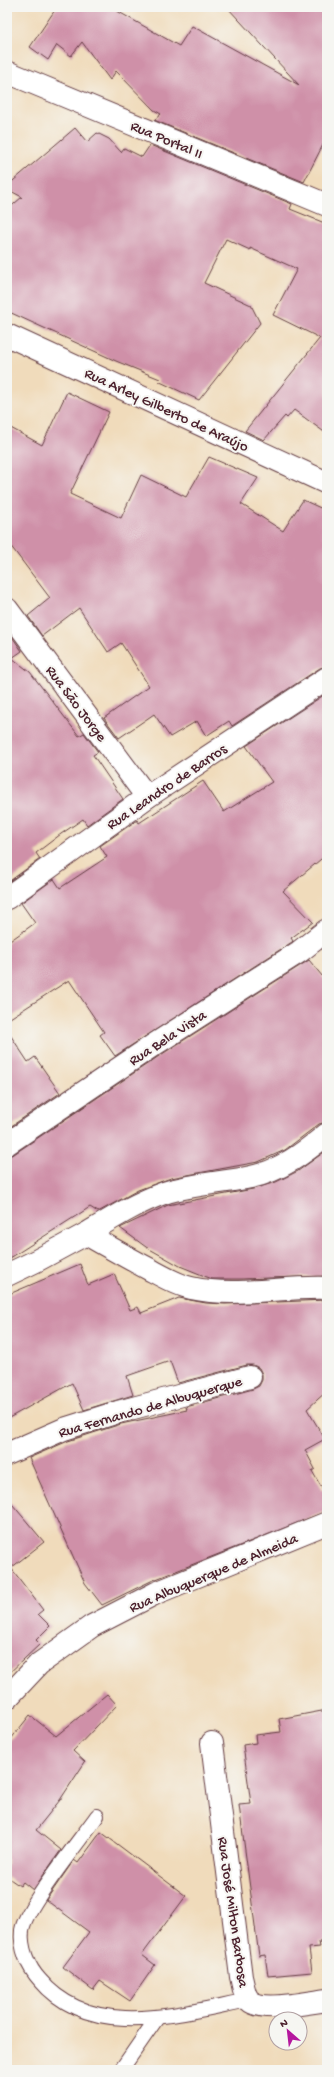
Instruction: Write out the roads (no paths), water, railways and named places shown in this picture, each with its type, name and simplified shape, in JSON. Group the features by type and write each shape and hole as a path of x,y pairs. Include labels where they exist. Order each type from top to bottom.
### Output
{"street":[{"name":"Rua Portal II","path":"7,72 327,205"},
{"name":"Rua Arley Gilberto de Araújo","path":"7,335 327,483"},
{"name":"Rua São Jorge","path":"7,609 147,797"},
{"name":"Rua Leandro de Barros","path":"7,898 147,797 327,678"},
{"name":"Rua Bela Vista","path":"7,1144 152,1046 299,952 327,930"},
{"path":"7,1274 36,1261 131,1208 164,1193 206,1183 252,1177 277,1168 304,1153 327,1134"},
{"path":"86,1234 162,1276 190,1288 218,1292 252,1292 303,1287 327,1288"},
{"name":"Rua Fernando de Albuquerque","path":"7,1454 70,1427 118,1412 250,1377"},
{"name":"Rua Albuquerque de Almeida","path":"7,1698 39,1664 92,1626 156,1593 327,1523"},
{"name":"Rua José Milton Barbosa","path":"212,1743 241,1977 249,2000 254,2004 267,2006 327,2000"}],"lane":[{"path":"97,1816 31,1908 22,1929 23,1950 33,1972 42,1983 47,1989 69,2004 90,2013 111,2018 157,2018 249,2000"},
{"path":"121,2070 157,2018"}]}
